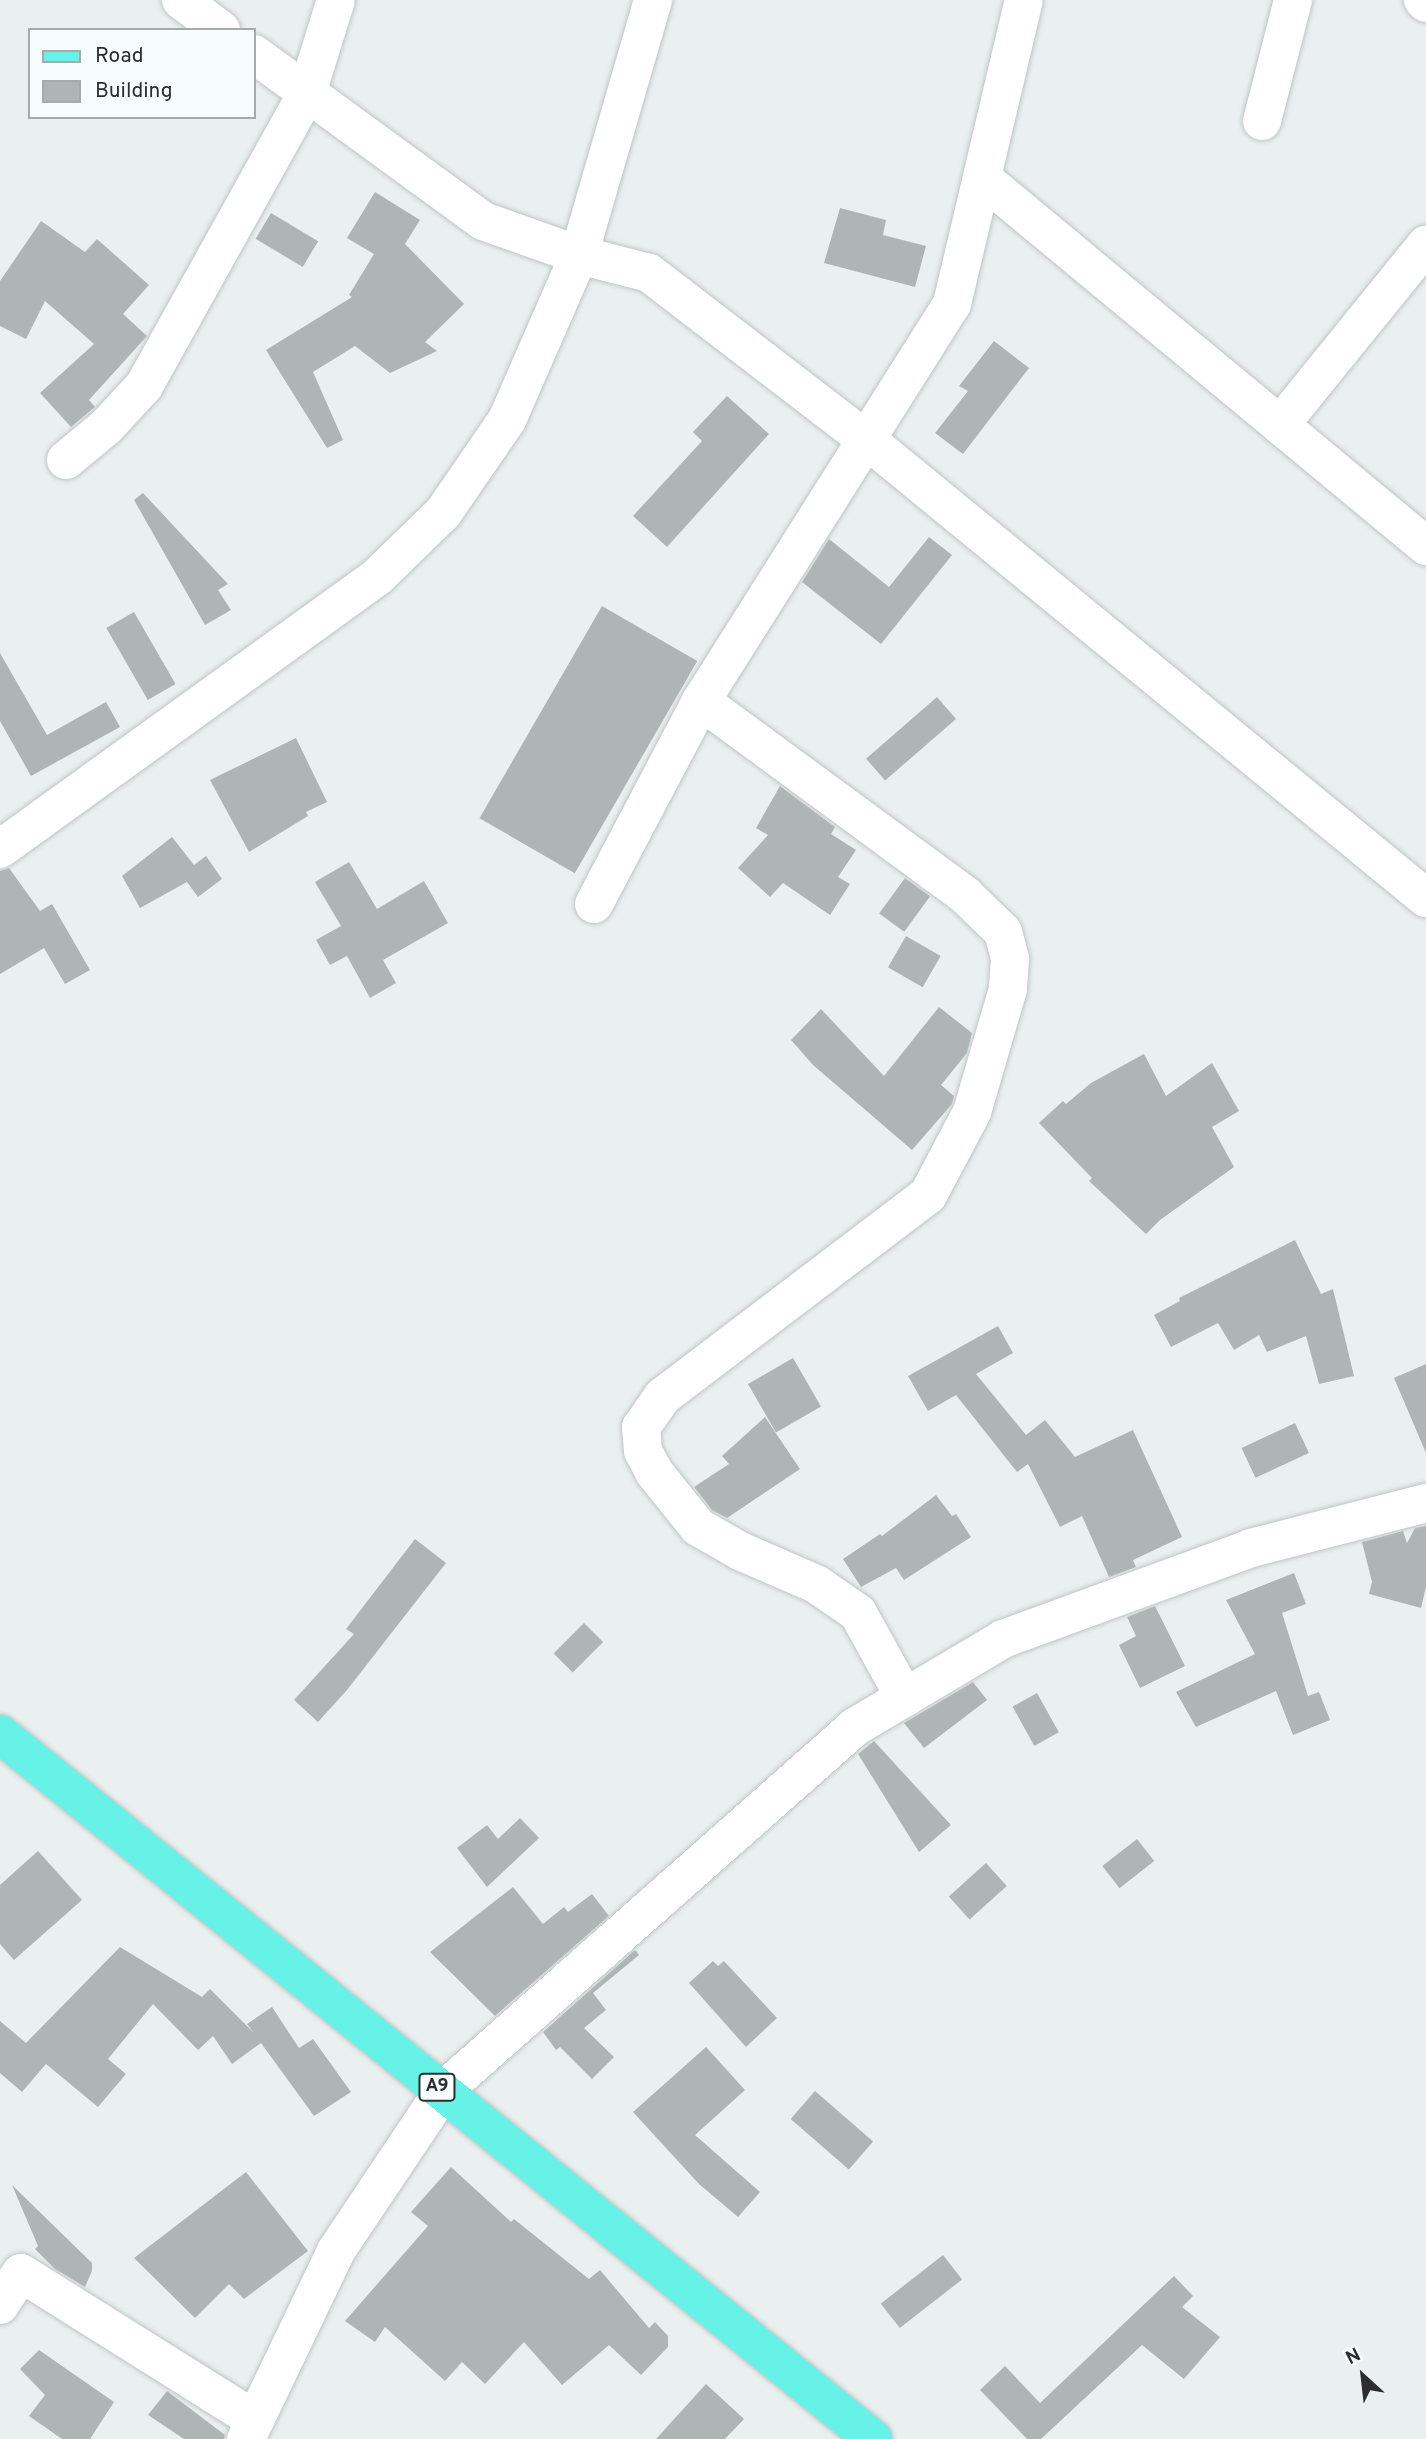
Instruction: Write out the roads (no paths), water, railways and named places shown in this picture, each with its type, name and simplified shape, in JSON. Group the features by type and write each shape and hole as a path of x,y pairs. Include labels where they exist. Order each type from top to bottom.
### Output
{"main road":[{"name":"A9","path":"0,1734 873,2439"}],"street":[{"path":"180,0 218,28"},
{"path":"66,460 106,427 144,386 307,93 336,0"},
{"path":"0,849 377,577 443,513 507,419 579,255 653,0"},
{"path":"594,904 701,701 952,304 1024,0"},
{"path":"1262,121 1293,0"},
{"path":"256,55 483,221 579,255 649,273 867,440 1426,898"},
{"path":"982,178 1426,546"},
{"path":"1280,425 1426,245"},
{"path":"701,701 965,895 1003,932 1010,959 1002,1009 972,1112 929,1195 663,1396 641,1427 643,1451 654,1472 698,1527 740,1552 816,1584 858,1613 905,1698"},
{"path":"0,2305 21,2273 250,2429 337,2251 443,2091 855,1727 1016,1634 1251,1548 1426,1503"}]}
